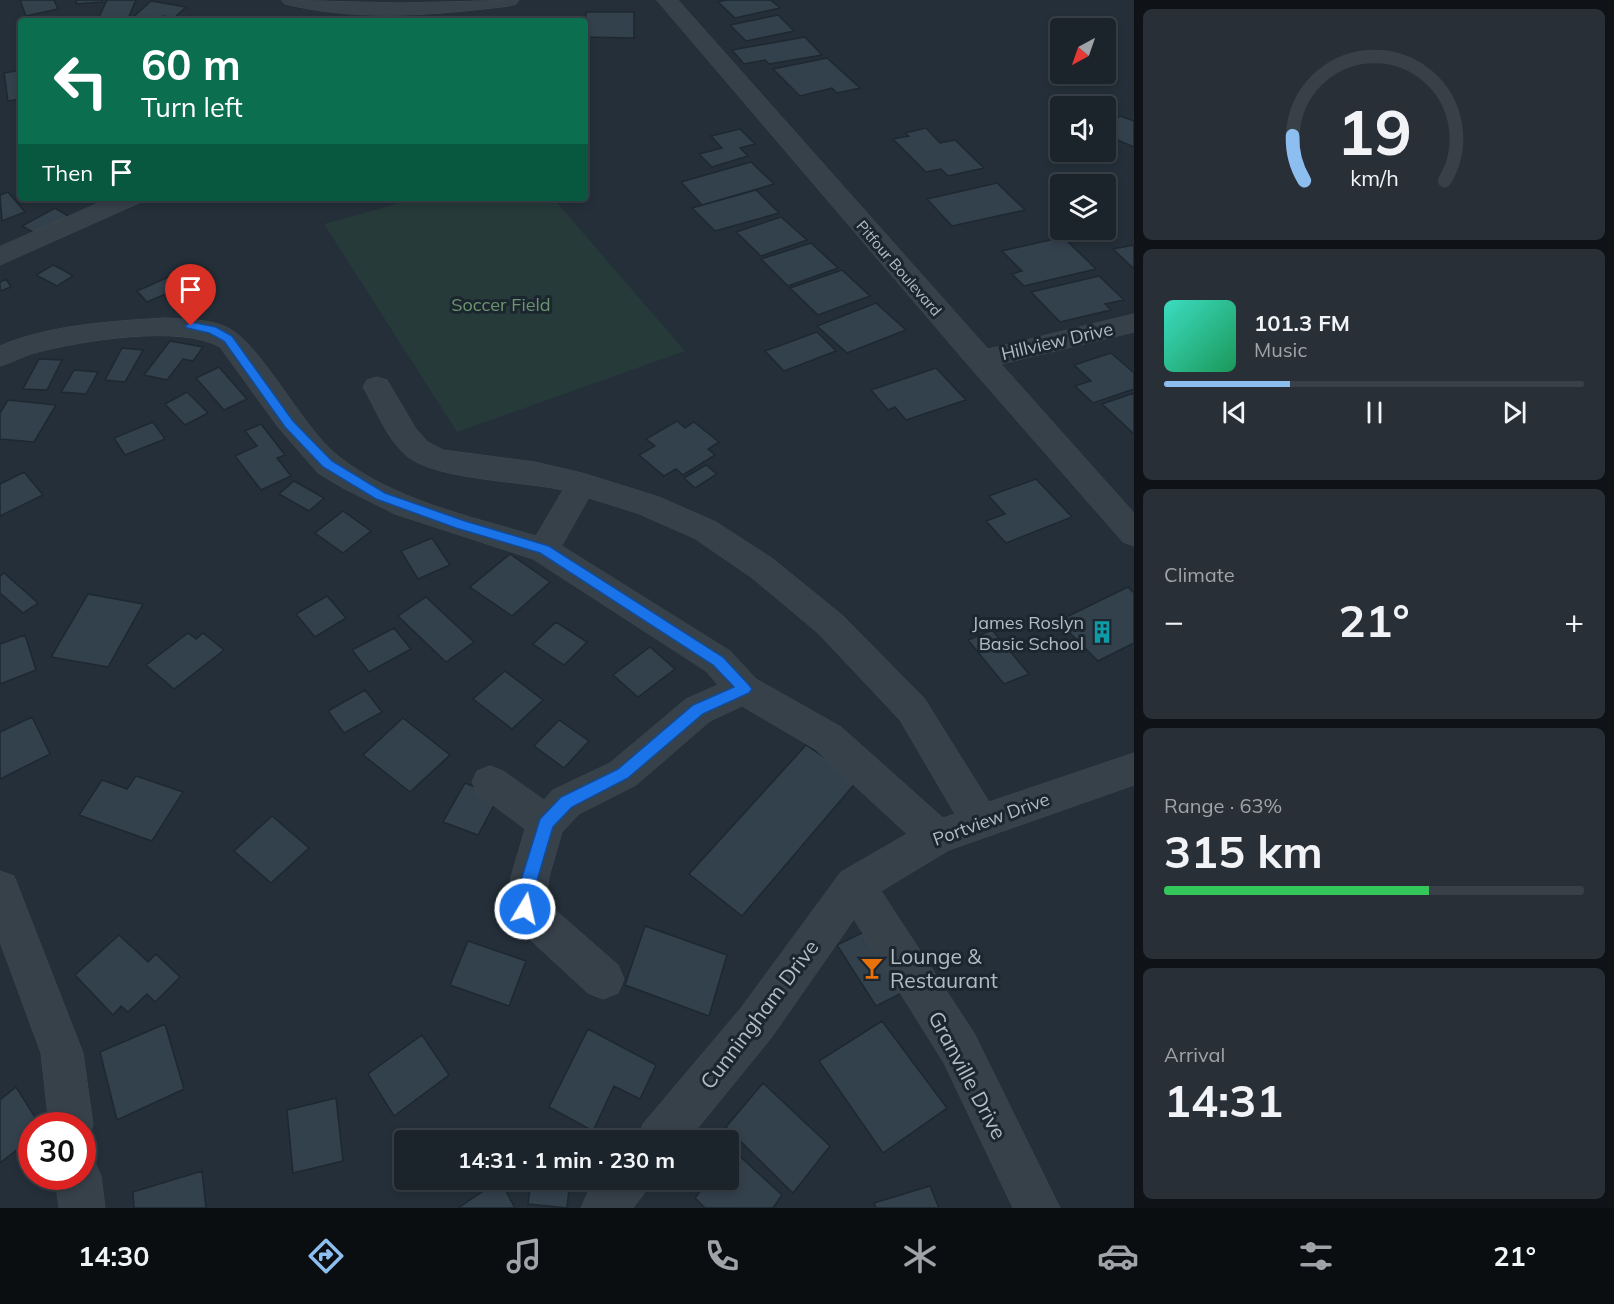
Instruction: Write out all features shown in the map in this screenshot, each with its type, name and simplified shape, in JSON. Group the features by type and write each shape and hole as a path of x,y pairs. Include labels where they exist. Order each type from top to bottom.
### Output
{"street":[{"path":"298,8 414,9 509,0"},
{"name":"Pitfour Boulevard","path":"667,0 979,360 1134,534"},
{"path":"0,257 123,201"},
{"name":"Hillview Drive","path":"979,360 1134,322"},
{"path":"0,357 27,345 93,334 191,326 212,329 228,339 289,424 327,464 380,496 461,525 544,550 718,661 744,689 828,738 937,837"},
{"path":"377,387 406,436 418,449 435,459 535,474 582,484 648,505 705,530 762,568 831,624 912,709 980,821"},
{"path":"544,550 582,484"},
{"path":"603,979 525,909 530,877 546,824 566,802 623,774 698,710 744,689"},
{"name":"Portview Drive","path":"855,885 937,837 1134,769"},
{"path":"490,782 546,824"},
{"name":"Cunningham Drive","path":"667,1130 756,1023 855,885"},
{"name":"Granville Drive","path":"855,885 959,1048 1037,1208"},
{"path":"0,889 62,1053 69,1112"},
{"path":"80,1190 82,1208"},
{"path":"604,1208 618,1190"}],"green space":[{"name":"Soccer Field","path":"408,201 556,201 685,351 457,432 324,224"}],"building":[{"path":"20,0 54,0 58,9 26,16"},
{"path":"77,0 102,0 102,2 76,4"},
{"path":"107,0 136,0 128,18 99,17"},
{"path":"771,0 780,8 735,18 718,2"},
{"path":"151,1 186,7 174,18 163,16 161,18 132,18"},
{"path":"586,12 634,12 634,38 588,37 588,18 586,18"},
{"path":"778,15 794,31 746,41 730,25"},
{"path":"805,37 822,55 769,64 765,60 744,64 732,50"},
{"path":"827,58 860,88 837,93 832,88 800,96 773,69"},
{"path":"18,71 18,99 8,101 4,73"},
{"path":"1120,116 1134,121 1134,147 1116,139 1116,119"},
{"path":"926,128 940,143 955,140 984,168 948,176 941,169 926,172 893,139 909,136 905,133"},
{"path":"740,129 755,144 740,148 748,156 712,167 699,154 722,148 711,136"},
{"path":"751,162 774,184 702,205 681,182"},
{"path":"997,183 1025,210 952,226 927,199"},
{"path":"756,190 779,213 715,231 692,208"},
{"path":"8,192 25,212 2,221 0,195"},
{"path":"55,208 70,217 38,235 22,226"},
{"path":"781,217 807,240 761,256 736,232"},
{"path":"1050,240 1066,240 1096,269 1024,286 1012,274 1022,271 1002,251"},
{"path":"811,243 838,268 788,286 761,259"},
{"path":"1134,245 1134,269 1113,249"},
{"path":"53,265 73,276 57,286 36,275"},
{"path":"842,270 870,296 818,315 790,288"},
{"path":"173,275 184,286 147,302 137,291"},
{"path":"1099,276 1124,300 1105,304 1111,310 1060,322 1031,292"},
{"path":"6,279 11,287 0,291 0,282"},
{"path":"876,303 906,330 847,353 817,326"},
{"path":"817,332 836,351 784,371 765,351"},
{"path":"170,341 203,347 193,361 183,359 167,380 144,375"},
{"path":"122,348 143,350 125,382 105,380"},
{"path":"1111,353 1134,373 1134,389 1093,403 1075,386 1091,381 1074,365"},
{"path":"39,359 62,360 47,390 23,389"},
{"path":"219,367 247,399 224,410 196,378"},
{"path":"936,368 966,400 906,420 895,407 888,410 871,390"},
{"path":"74,370 98,372 86,394 61,392"},
{"path":"187,392 208,413 185,425 165,404"},
{"path":"1134,393 1134,434 1102,404"},
{"path":"8,400 56,405 34,442 0,439 0,413"},
{"path":"677,421 685,428 694,422 719,442 708,449 715,455 683,475 676,469 664,476 639,455 655,446 646,439"},
{"path":"153,422 165,439 125,455 114,438"},
{"path":"261,424 285,455 277,458 291,476 261,490 235,456 257,446 245,431"},
{"path":"706,465 717,474 695,488 684,478"},
{"path":"24,472 43,495 0,516 0,484"},
{"path":"1036,479 1072,517 1006,543 986,521 1005,514 989,496"},
{"path":"294,481 324,498 309,511 279,494"},
{"path":"343,511 371,531 343,553 315,533"},
{"path":"432,538 450,565 418,579 401,551"},
{"path":"510,554 550,582 512,616 470,587"},
{"path":"4,573 38,603 23,613 0,593 0,576"},
{"name":"James Roslyn Basic School","path":"1128,587 1134,593 1134,643 1098,661 1058,621"},
{"path":"88,594 143,604 108,667 51,657"},
{"path":"327,596 346,618 315,637 296,614"},
{"path":"426,597 474,642 446,662 398,616"},
{"path":"556,622 587,642 564,665 533,644"},
{"path":"394,628 411,649 369,672 352,650"},
{"path":"992,630 1029,674 1004,684 968,640"},
{"path":"188,633 196,639 203,633 224,650 174,689 146,665"},
{"path":"25,635 36,670 0,684 0,644"},
{"path":"650,647 675,669 638,697 613,675"},
{"path":"505,671 543,700 512,729 473,699"},
{"path":"365,690 382,712 344,733 328,711"},
{"path":"32,717 50,754 0,779 0,732"},
{"path":"403,718 450,755 410,792 363,755"},
{"path":"559,720 589,741 564,768 534,746"},
{"path":"806,745 858,780 742,916 689,874"},
{"path":"136,776 183,792 152,841 79,815 102,780 127,789"},
{"path":"465,783 499,796 478,835 443,822"},
{"path":"272,816 309,848 271,883 234,851"},
{"path":"645,926 727,955 709,1016 625,985"},
{"name":"Lounge & Restaurant","path":"868,930 908,990 876,1006 837,945"},
{"path":"119,935 148,962 156,954 180,977 155,1002 147,994 128,1012 121,1006 113,1015 75,975"},
{"path":"468,941 526,961 509,1006 450,985"},
{"path":"882,1021 947,1108 883,1153 819,1061"},
{"path":"165,1024 184,1089 117,1120 100,1052"},
{"path":"588,1029 656,1065 640,1099 614,1086 593,1130 549,1107"},
{"path":"422,1035 449,1075 394,1116 368,1074"},
{"path":"763,1083 830,1146 793,1193 739,1140 739,1130 729,1130 726,1127"},
{"path":"16,1087 32,1112 18,1112 18,1149 0,1163 0,1100"},
{"path":"336,1098 343,1161 293,1173 287,1110"},
{"path":"739,1156 782,1195 773,1208 705,1208 695,1198 701,1190 739,1190"},
{"path":"202,1171 206,1208 134,1208 133,1192"},
{"path":"930,1186 939,1208 876,1208 874,1203"},
{"path":"485,1190 505,1190 515,1208 458,1208"},
{"path":"530,1190 569,1190 567,1208 528,1204"}],"place":[{"name":"James Roslyn Basic School","path":"1102,632"},
{"name":"Lounge & Restaurant","path":"872,968"}],"route":[{"path":"191,326 212,329 228,339 289,424 327,464 380,496 461,525 544,550 718,661 744,689 698,710 623,774 566,802 546,824 530,877 525,909"}]}
